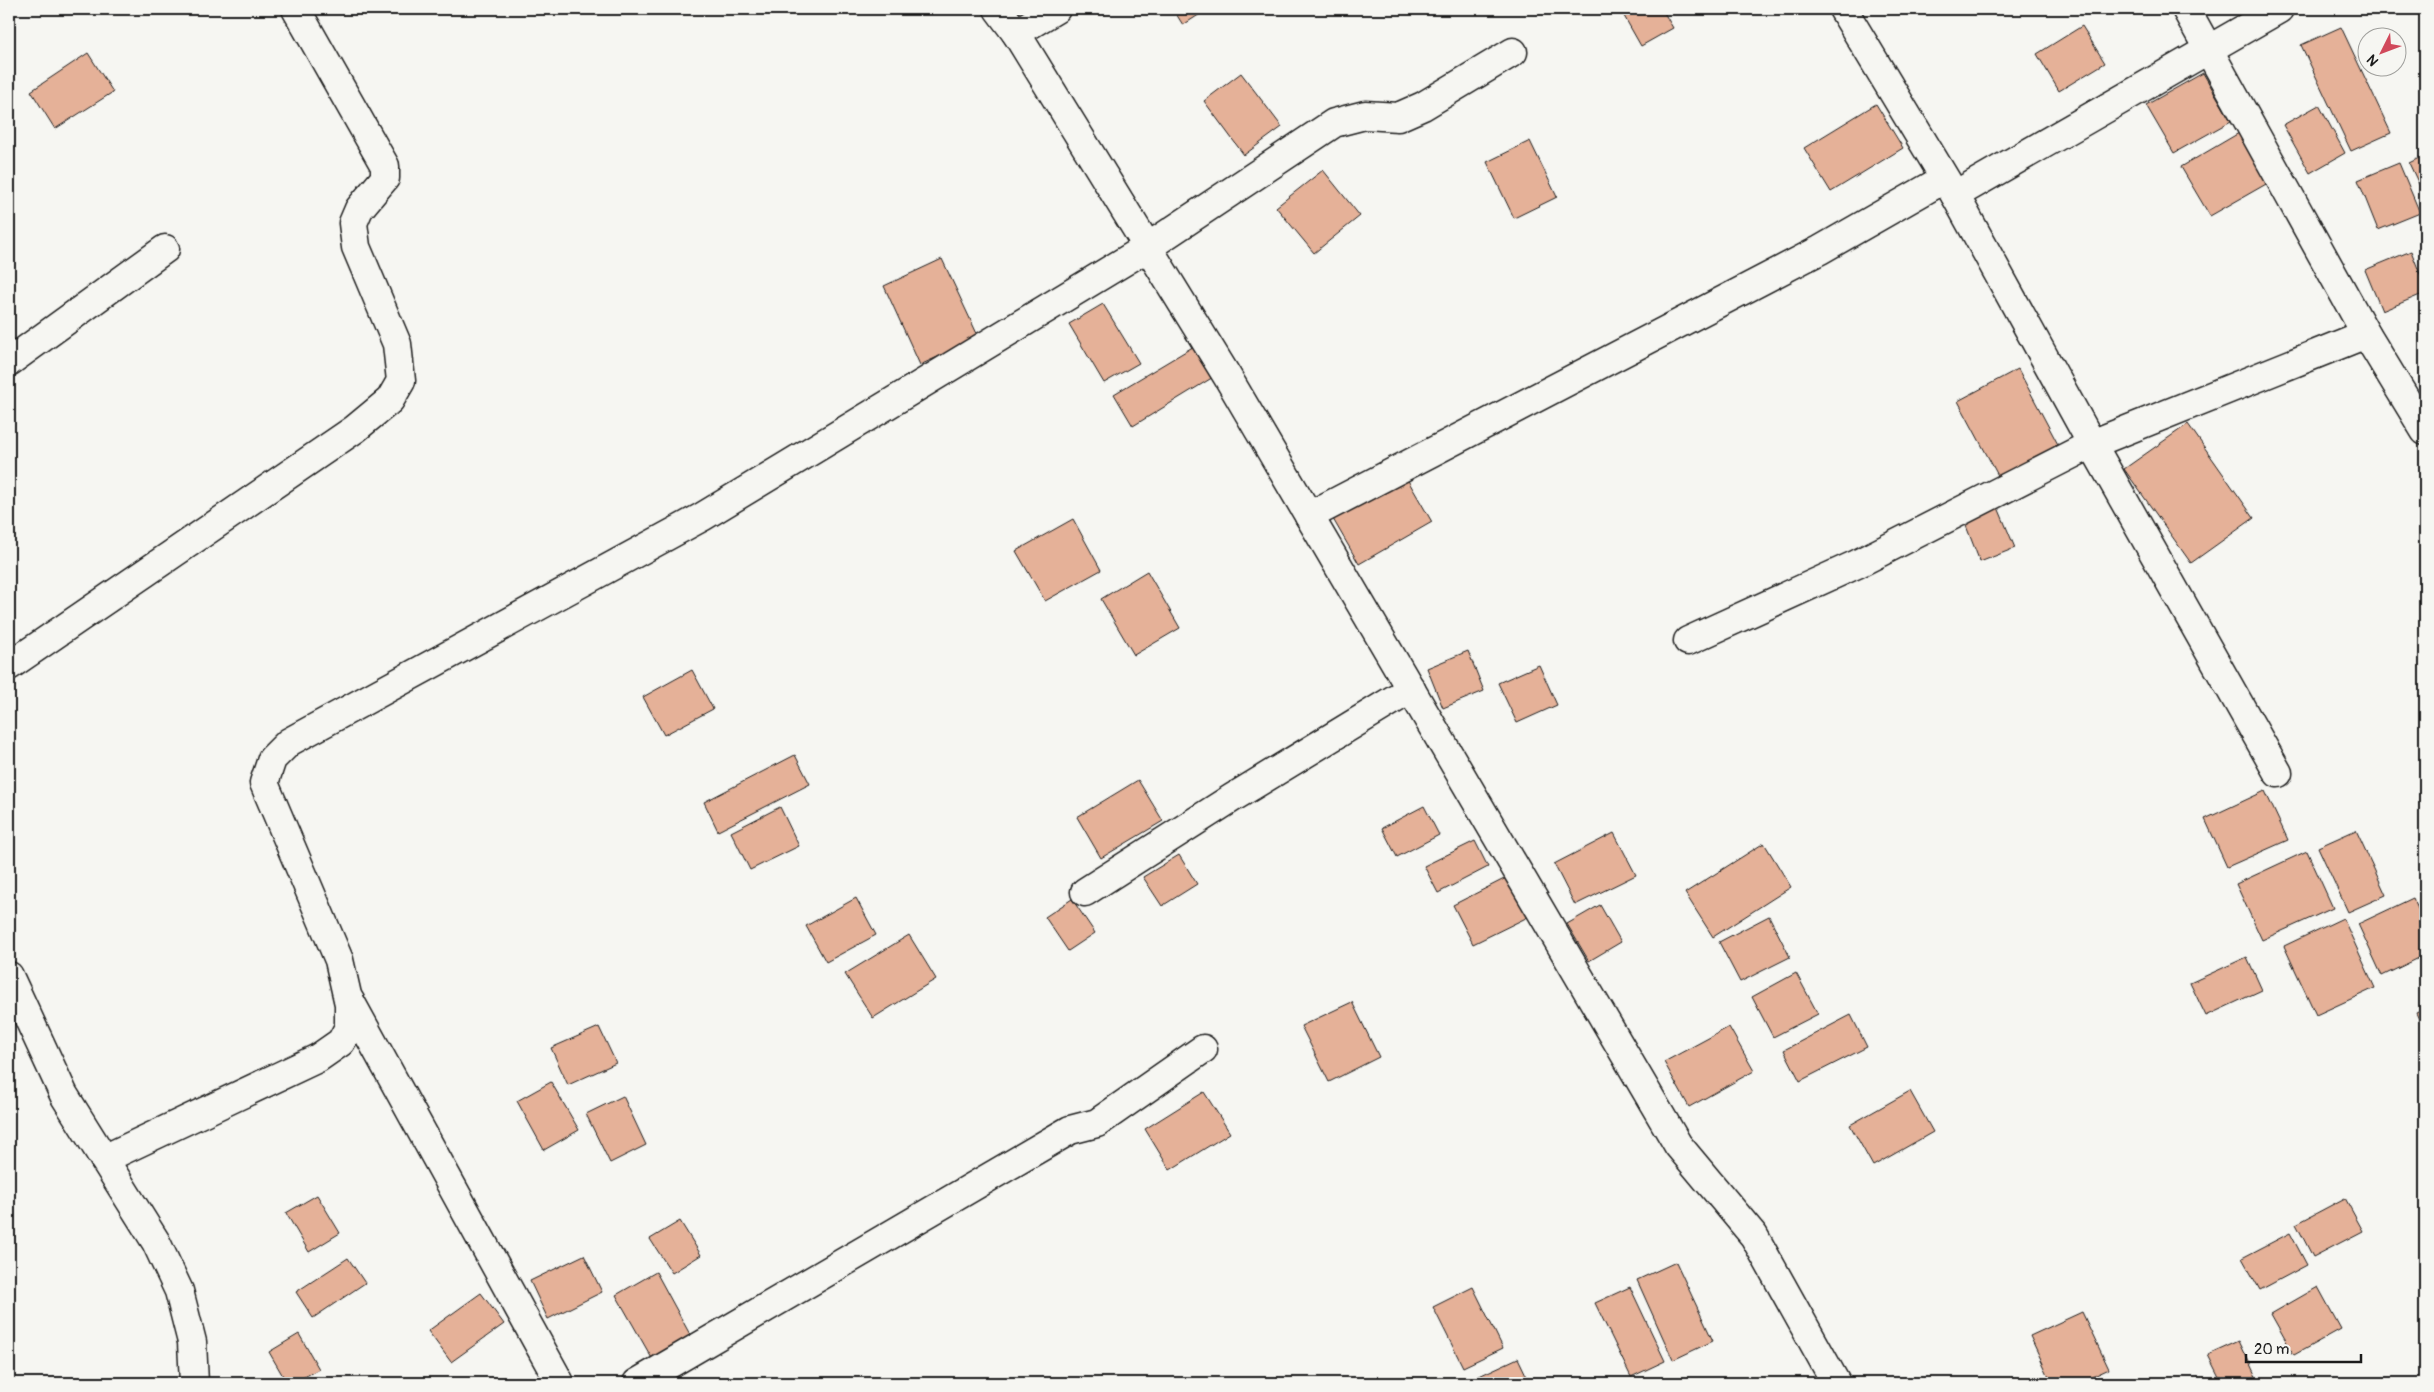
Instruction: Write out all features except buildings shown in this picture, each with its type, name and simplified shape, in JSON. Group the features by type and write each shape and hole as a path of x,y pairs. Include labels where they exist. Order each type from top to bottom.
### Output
{"street":[{"path":"9,666 355,429 390,400 402,381 397,344 356,247 353,223 359,209 385,178 385,166 296,9"},
{"path":"998,9 1016,33 1148,246 1411,689 1678,1145 1754,1236 1836,1383"},
{"path":"1016,33 1056,9"},
{"path":"1843,9 1950,187 2092,444 2278,773"},
{"path":"2186,9 2366,334 2425,430"},
{"path":"1309,516 1820,250 1950,187 2210,50 2279,9"},
{"path":"104,1159 326,1053 341,1042 349,1027 346,993 339,960 264,782 272,758 289,742 702,517 1148,246 1334,123 1365,115 1398,117 1423,106 1513,52"},
{"path":"9,362 165,249"},
{"path":"1688,641 1856,564 2092,444 2366,334"},
{"path":"1085,892 1232,798 1411,689"},
{"path":"9,976 64,1095 156,1242 179,1291 192,1342 194,1383"},
{"path":"346,993 560,1383"},
{"path":"637,1383 1070,1130 1097,1123 1203,1049"}]}
